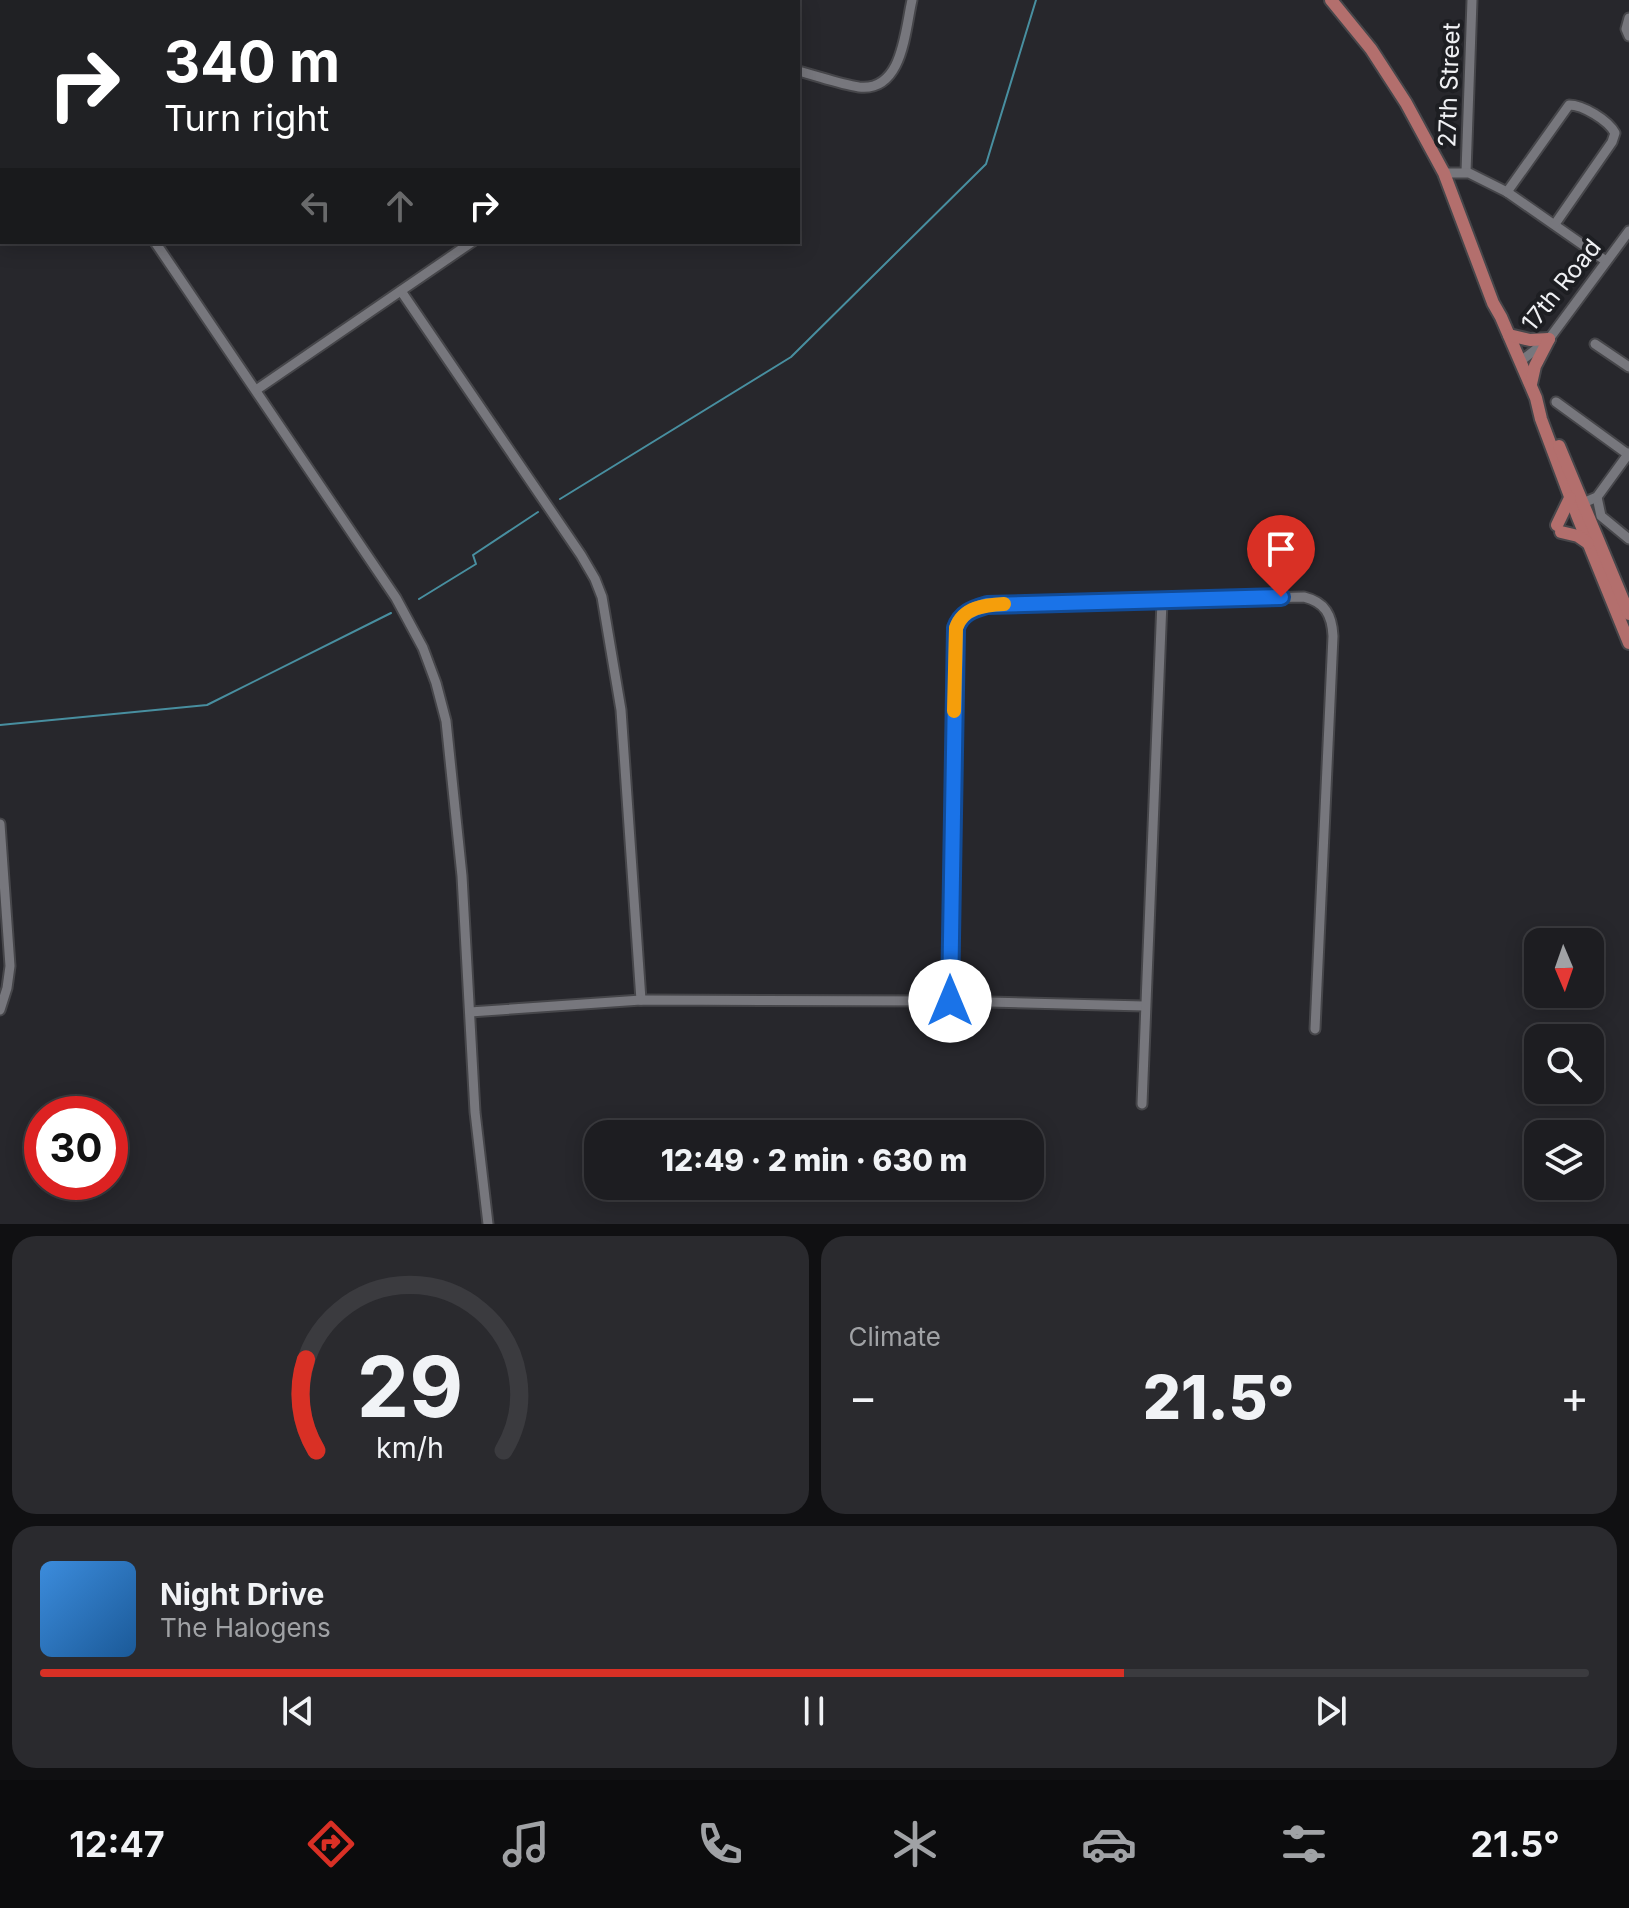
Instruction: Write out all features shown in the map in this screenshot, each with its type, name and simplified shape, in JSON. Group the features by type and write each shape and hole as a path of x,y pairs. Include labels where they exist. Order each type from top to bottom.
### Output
{"main road":[{"path":"1331,0 1390,77 1444,173 1493,303 1538,404 1547,417 1588,543 1629,643"},
{"path":"1509,335 1524,340 1549,339 1534,368 1531,385"},
{"path":"1576,500 1559,529 1573,533 1588,543"},
{"path":"1576,500 1629,614"}],"street":[{"path":"800,72 860,87 880,84 895,71 912,0"},
{"name":"27th Street","path":"1466,172 1472,0"},
{"path":"1629,18 1626,29 1629,36"},
{"path":"1507,192 1569,105 1579,106 1611,125 1615,133 1612,142 1555,224"},
{"path":"1444,173 1466,172 1507,192 1606,261"},
{"name":"17th Road","path":"1521,361 1549,339 1629,231"},
{"path":"156,244 396,598 423,648 436,683 451,756 475,1112 488,1224"},
{"path":"256,390 469,244"},
{"path":"401,291 581,555 602,597 621,710 641,1000"},
{"path":"1595,344 1629,367"},
{"path":"1556,402 1629,454 1597,497 1576,500"},
{"path":"1597,497 1601,516 1629,539"},
{"path":"950,1001 951,826 956,628 959,620 965,614 987,605 1304,597 1315,600 1329,613 1333,636 1315,1029"},
{"path":"1142,1104 1162,601"},
{"path":"0,824 10,966 0,1010"},
{"path":"470,1012 641,1000 950,1001 1144,1006"}],"waterway":[{"path":"560,499 791,357 986,164 1036,0"},
{"path":"419,599 476,564 473,555 538,512"},
{"path":"0,725 207,705 391,613"}],"slow traffic":[{"path":"954,711 956,628 959,620 975,608 1004,604"}],"route":[{"path":"950,1001 951,826 956,628 959,620 975,608 987,605 1281,597"}]}
